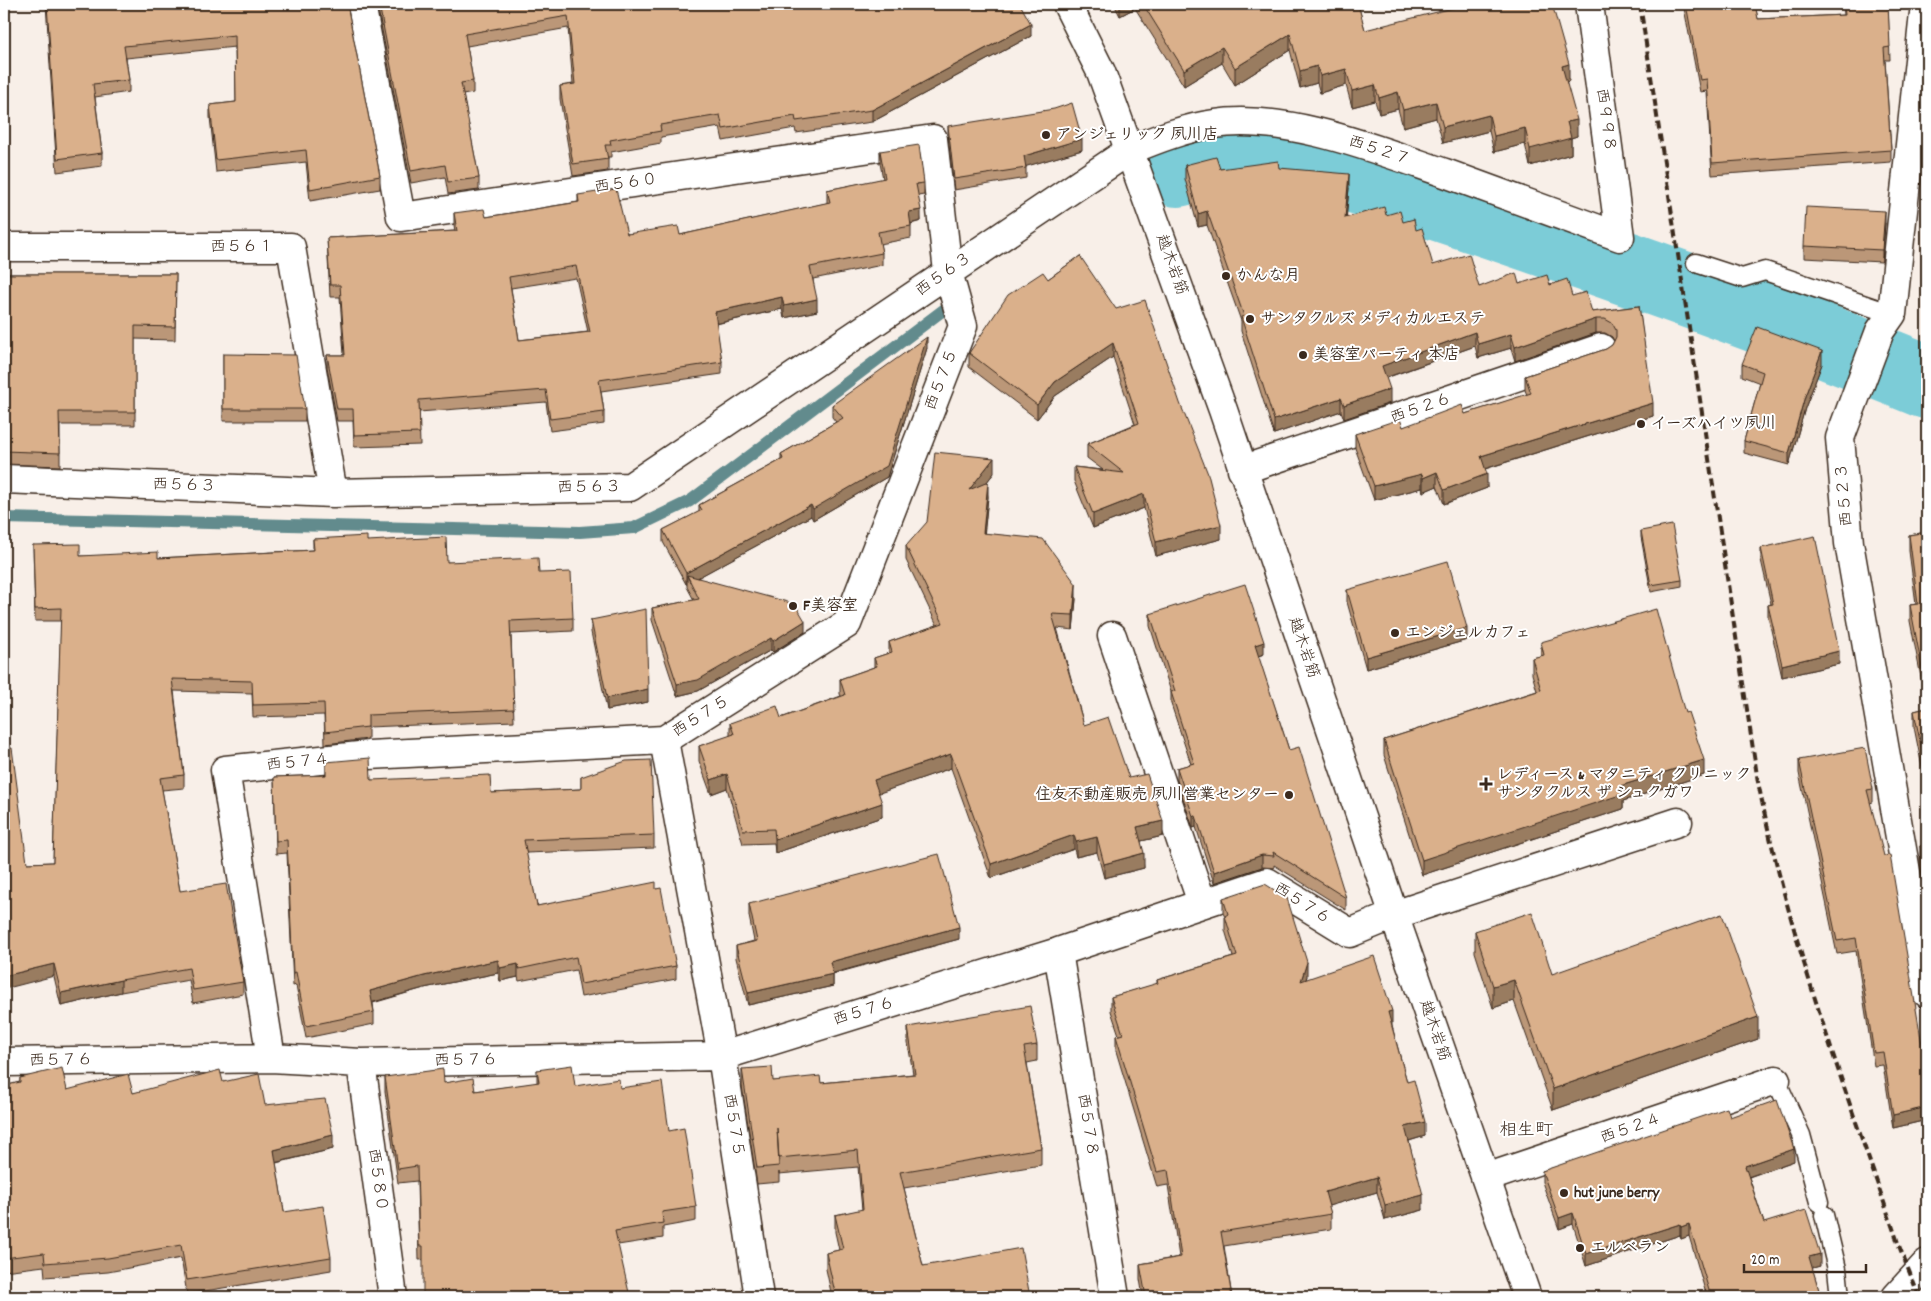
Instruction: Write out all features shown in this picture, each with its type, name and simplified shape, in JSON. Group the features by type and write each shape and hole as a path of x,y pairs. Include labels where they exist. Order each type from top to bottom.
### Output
{"street":[{"name":"西５６０","path":"360,4 401,217 934,139 948,272"},
{"name":"越木岩筋","path":"1067,4 1101,72 1133,156 1223,410 1394,915 1527,1297"},
{"name":"西９９８","path":"1589,4 1620,237"},
{"name":"西５２３","path":"1925,4 1886,322 1865,370 1840,438 1849,543 1927,988"},
{"name":"西５２７","path":"1133,156 1156,139 1214,124 1245,123 1302,130 1367,146 1620,237"},
{"name":"西５６３","path":"4,479 333,493 630,487 948,272 1133,156"},
{"name":"西５６１","path":"4,248 291,247 333,493"},
{"name":"西５７５","path":"759,1297 722,1056 664,740 847,624 963,326 948,272"},
{"name":"西５２６","path":"1242,470 1600,348"},
{"path":"1112,636 1202,903"},
{"name":"西５７４","path":"272,1058 224,770 369,755 664,740"},
{"name":"西５７６","path":"4,1062 272,1058 360,1063 722,1056 1058,952 1267,882 1350,933 1394,915 1678,822"},
{"name":"西５７８","path":"1058,952 1116,1297"},
{"name":"西５８０","path":"360,1063 393,1297"},
{"name":"西５２４","path":"1486,1178 1776,1080"},
{"path":"1896,1297 1927,1263"}],"lane":[{"path":"1696,263 1742,278 1765,270 1886,322"},
{"path":"1776,1080 1801,1135 1838,1268 1840,1297"}],"building":[{"path":"47,4 347,4 380,176 310,189 306,150 216,160 210,105 236,102 235,35 124,46 129,80 93,84 102,153 57,159"},
{"path":"379,4 1020,4 1031,24 872,110 796,121 795,116 723,129 720,115 660,125 661,131 610,140 611,145 605,145 608,159 573,164 560,86 575,84 568,16 465,34 473,81 461,83 479,178 448,182 445,165 411,171"},
{"path":"1143,4 1358,4 1365,30 1469,4 1552,4 1569,64 1562,66 1577,120 1567,122 1571,138 1530,149 1525,128 1494,136 1489,115 1443,127 1436,102 1403,110 1398,92 1379,98 1375,85 1352,91 1346,69 1320,76 1317,66 1300,71 1290,34 1235,68 1222,47 1184,70"},
{"path":"1686,4 1755,4 1758,19 1845,15 1844,4 1888,4 1890,47 1884,48 1891,150 1712,163 1707,79 1700,80"},
{"path":"1072,103 1082,139 1024,156 1026,168 954,179 948,126 1054,109"},
{"path":"919,145 924,183 916,184 921,210 909,212 911,226 878,232 882,253 810,267 817,299 784,306 782,297 715,312 722,362 599,380 604,412 550,419 546,390 419,400 420,433 354,435 353,409 337,409 327,355 345,355 340,285 330,285 327,238 457,231 454,213 484,209 486,217 579,202 578,195 616,189 627,234 678,226 680,235 830,202 827,190 885,178 880,151","holes":["576,266 590,332 519,340 509,277"]},
{"path":"1216,157 1220,169 1278,161 1279,168 1349,174 1345,218 1384,207 1386,215 1400,211 1403,222 1414,219 1416,230 1422,228 1433,265 1469,254 1479,287 1516,273 1519,284 1547,275 1550,285 1567,279 1572,296 1586,292 1592,312 1639,306 1653,403 1481,456 1487,474 1444,490 1437,472 1423,478 1422,474 1374,486 1355,434 1400,419 1403,427 1462,405 1465,414 1531,393 1525,376 1606,349 1612,345 1616,337 1616,330 1612,323 1605,319 1596,319 1515,347 1511,334 1478,344 1475,332 1382,366 1390,389 1344,405 1341,398 1274,420 1241,317 1244,316 1207,211 1198,214 1185,165"},
{"path":"1806,207 1885,211 1882,250 1804,246"},
{"path":"1080,256 1116,309 1145,300 1180,403 1208,474 1221,525 1156,542 1144,494 1093,514 1074,467 1124,473 1087,444 1139,423 1113,343 1055,382 1037,405 969,353 1008,295 1043,272 1048,279"},
{"path":"4,270 6,270 6,274 176,274 175,327 135,326 135,412 59,412 60,453 4,451"},
{"path":"1757,327 1822,351 1805,396 1789,453 1744,441 1763,372 1742,364"},
{"path":"927,337 887,466 813,509 811,505 686,573 663,530 702,510 699,505 783,459 781,454 843,418 832,405"},
{"path":"223,354 296,355 305,409 223,409"},
{"path":"935,452 994,458 969,490 988,482 983,533 1043,539 1076,584 1073,615 1052,614 1084,725 1108,717 1129,778 1147,774 1163,821 1137,827 1144,853 1104,864 1097,837 1076,842 1074,835 991,864 951,754 874,780 882,803 775,839 774,829 743,830 727,774 711,780 699,746 734,734 730,723 777,706 781,718 845,695 840,679 877,666 874,658 892,652 889,642 943,623 906,546 927,522"},
{"path":"1672,525 1682,580 1651,585 1641,531"},
{"path":"1927,532 1927,695 1910,605 1918,604 1909,535"},
{"path":"367,536 367,541 446,537 447,562 538,558 539,573 571,572 573,618 510,621 514,709 368,715 368,727 325,732 324,703 253,705 252,681 172,679 184,775 160,778 180,891 226,884 243,982 193,990 189,968 61,993 54,964 4,976 4,749 12,748 27,863 53,862 61,608 35,609 33,545 80,544 80,556 158,552 158,558 314,550 313,539"},
{"path":"1815,536 1839,651 1782,665 1768,605 1773,604 1761,548"},
{"path":"1448,561 1467,628 1366,657 1347,590"},
{"path":"687,575 795,604 805,621 773,641 771,638 698,680 677,684 652,608 699,599"},
{"path":"1245,584 1264,642 1255,645 1289,750 1299,747 1346,898 1273,852 1274,856 1262,855 1214,872 1196,816 1193,816 1177,768 1194,763 1171,692 1175,691 1150,614"},
{"path":"646,609 648,689 607,698 591,620"},
{"path":"1656,609 1685,713 1688,712 1704,760 1620,786 1623,794 1422,860 1384,740 1541,690 1532,658 1544,655 1541,642"},
{"path":"1927,708 1927,755 1923,756 1914,711"},
{"path":"1865,748 1873,789 1867,790 1884,856 1890,855 1927,1068 1927,1107 1893,1115 1883,1052 1874,1053 1856,938 1837,941 1799,760"},
{"path":"370,758 371,780 490,775 491,793 581,789 581,777 626,761 651,760 654,835 524,840 537,906 656,882 656,889 661,888 676,966 581,984 576,957 519,969 518,964 500,968 498,960 424,976 370,991 374,1012 306,1026 296,972 293,973 287,840 276,841 274,777 326,775 326,762"},
{"path":"1927,845 1927,887 1920,846"},
{"path":"939,854 959,927 830,962 833,974 748,993 736,946 757,941 749,904"},
{"path":"1265,884 1287,898 1307,962 1301,981 1374,956 1392,1011 1388,1012 1407,1082 1414,1080 1425,1122 1405,1127 1423,1195 1385,1205 1377,1177 1325,1192 1331,1214 1221,1232 1232,1297 1146,1297 1140,1264 1181,1257 1168,1170 1157,1172 1116,1036 1123,1034 1111,997 1158,983 1157,980 1237,956 1225,916 1228,914 1223,898"},
{"path":"1532,912 1552,974 1722,914 1758,1017 1553,1089 1514,980 1493,986 1475,931"},
{"path":"1030,1006 1037,1045 1024,1047 1041,1148 900,1172 923,1266 1021,1248 1030,1297 836,1297 826,1253 843,1249 835,1215 863,1209 858,1150 779,1158 777,1128 779,1166 757,1168 742,1069 772,1067 773,1081 820,1076 821,1083 915,1074 908,1027"},
{"path":"572,1065 575,1086 619,1079 620,1088 662,1082 669,1131 684,1128 696,1207 662,1212 663,1223 615,1231 630,1297 423,1297 423,1246 419,1246 417,1166 398,1169 385,1077 443,1069 444,1083 473,1078 475,1091 539,1082 537,1070"},
{"path":"62,1068 67,1090 128,1074 133,1093 220,1070 223,1082 259,1074 265,1105 325,1099 333,1135 274,1150 284,1212 323,1206 331,1257 187,1280 181,1245 108,1258 45,1263 44,1253 4,1258 4,1086 20,1082 20,1078"},
{"path":"1777,1100 1794,1149 1745,1166 1764,1223 1806,1210 1820,1254 1809,1257 1821,1297 1711,1297 1689,1224 1681,1227 1680,1224 1586,1254 1573,1213 1559,1218 1542,1171 1727,1108 1730,1117"}],"waterway":[{"path":"1177,170 1252,152 1288,156 1320,165 1473,215 1702,295 1927,382"},
{"path":"4,518 580,532 634,528 690,501 946,308"}],"railway":[{"path":"1640,4 1758,782 1785,898 1819,1012 1899,1245 1919,1297"}],"place":[{"name":"アンジェリック 夙川店","path":"1046,135"},
{"name":"かんな月","path":"1226,276"},
{"name":"サンタクルズ メディカルエステ","path":"1250,319"},
{"name":"美容室パーティ 本店","path":"1303,355"},
{"name":"イーズハイツ夙川","path":"1641,424"},
{"name":"F美容室","path":"793,606"},
{"name":"エンジェルカフェ","path":"1395,633"},
{"name":"レディース & マタニティ クリニック サンタクルス ザ シュクガワ","path":"1486,784"},
{"name":"住友不動産販売 夙川営業センター","path":"1289,795"},
{"name":"hut june berry","path":"1564,1193"},
{"name":"エルベラン","path":"1580,1248"}],"district":[{"name":"相生町","path":"1526,1131"}]}
